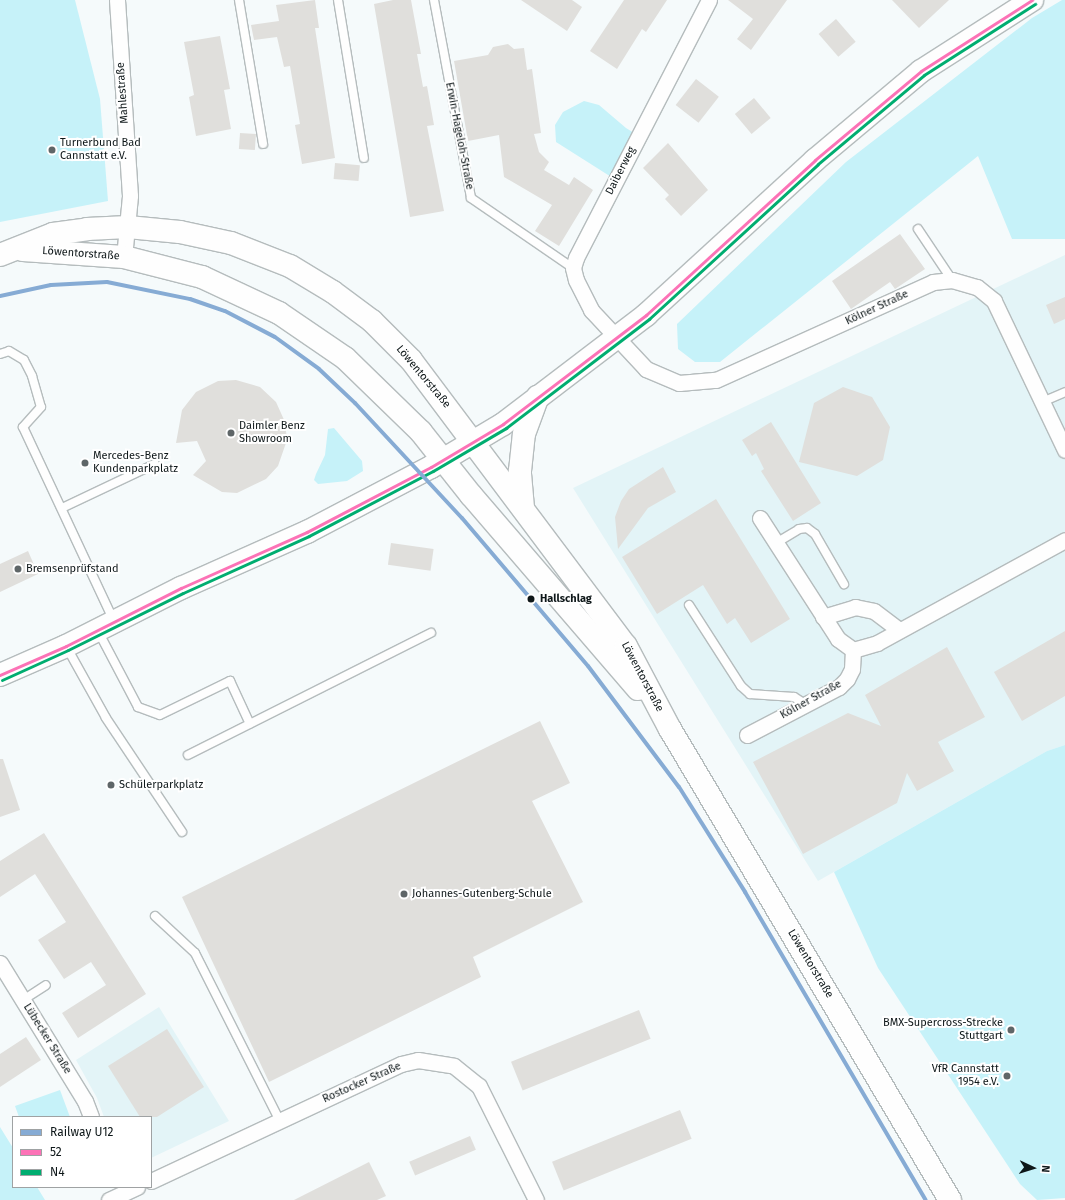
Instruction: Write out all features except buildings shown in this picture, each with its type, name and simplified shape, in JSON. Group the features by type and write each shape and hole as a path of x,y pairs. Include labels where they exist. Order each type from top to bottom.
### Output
{"main road":[{"path":"0,675 66,646 307,532 474,442 616,338 816,160 921,71 1032,0"},
{"name":"Löwentorstraße","path":"10,253 53,234 87,229 128,228 180,232 231,243 290,266 333,292 372,321 411,360 626,646 670,729 950,1200"},
{"name":"Löwentorstraße","path":"10,253 124,257 202,278 279,313 345,358 378,387 442,460 610,654 670,729"},
{"path":"523,508 520,471 524,434 538,396"}],"street":[{"name":"Mahlestraße","path":"117,0 130,196 124,257"},
{"name":"Daiberweg","path":"573,268 709,0"},
{"path":"573,268 591,310 616,338"},
{"name":"Kölner Straße","path":"616,338 646,369 679,383 716,380 933,282 952,280 977,287 994,301 1065,450"},
{"path":"760,518 842,645 853,650 877,642 1065,540"},
{"path":"823,617 855,607 874,611 899,630"},
{"name":"Kölner Straße","path":"747,735 805,704 847,679 852,665 853,650"},
{"name":"Lübecker Straße","path":"0,963 86,1101 91,1116"},
{"name":"Rostocker Straße","path":"152,1181 401,1064 418,1060 454,1066 479,1086 536,1200"},
{"path":"114,1194 134,1188"}],"lane":[{"path":"239,0 263,144"},
{"path":"338,0 364,158"},
{"name":"Erwin-Hageloh-Straße","path":"434,0 471,198 573,268"},
{"path":"918,229 952,280"},
{"path":"0,354 9,351 24,360 32,376 41,407 23,426 62,508 138,707 160,715 230,681 250,724"},
{"path":"1042,402 1065,392"},
{"path":"62,508 155,464"},
{"path":"776,543 798,529 807,528 815,534 844,584"},
{"path":"689,605 741,686 750,694 794,697 805,704"},
{"path":"188,755 431,633"},
{"path":"66,646 106,718 182,832"},
{"path":"155,916 195,953 280,1120"},
{"path":"23,1000 46,985"}],"shaded area":[{"name":"Turnerbund Bad Cannstatt e.V.","path":"0,0 75,0 100,99 108,201 0,222"},
{"path":"1062,0 1065,0 1065,239 1012,239 978,156 720,362 695,362 678,349 677,324 846,162 1032,18"},
{"path":"584,101 599,105 626,128 639,136 616,180 556,142 555,125 563,112"},
{"path":"1065,255 1065,745 1047,751 818,881 573,488"},
{"path":"334,428 362,461 363,471 347,481 318,484 314,480 325,455 328,429"},
{"name":"VfR Cannstatt 1954 e.V.","path":"1065,745 1065,1198 1037,1200 1020,1184 878,968 834,872 1047,751"},
{"path":"159,1007 229,1121 152,1158 152,1116 104,1116 97,1098 76,1060"},
{"path":"60,1090 70,1116 19,1116 15,1106"},
{"path":"0,1127 12,1146 12,1188 38,1188 45,1200 0,1200"}],"rail line":[{"name":"U12","path":"0,296 51,285 107,282 190,299 225,311 275,337 319,369 355,403 462,518 588,666 679,787 745,892 926,1200"}],"transit line":[{"name":"52","path":"0,675 66,646 181,588 307,532 431,467 503,424 646,315 815,160 921,71 1032,0"},
{"name":"N4","path":"2,680 68,650 183,593 309,536 433,471 506,428 649,319 818,164 924,75 1035,4"}],"place":[{"name":"Turnerbund Bad Cannstatt e.V.","path":"52,150"},
{"name":"Daimler Benz Showroom","path":"231,433"},
{"name":"Mercedes-Benz Kundenparkplatz","path":"85,463"},
{"name":"Bremsenprüfstand","path":"18,569"},
{"name":"Hallschlag","path":"531,599"},
{"name":"Schülerparkplatz","path":"111,785"},
{"name":"Johannes-Gutenberg-Schule","path":"404,894"},
{"name":"BMX-Supercross-Strecke Stuttgart","path":"1011,1030"},
{"name":"VfR Cannstatt 1954 e.V.","path":"1007,1076"}]}
